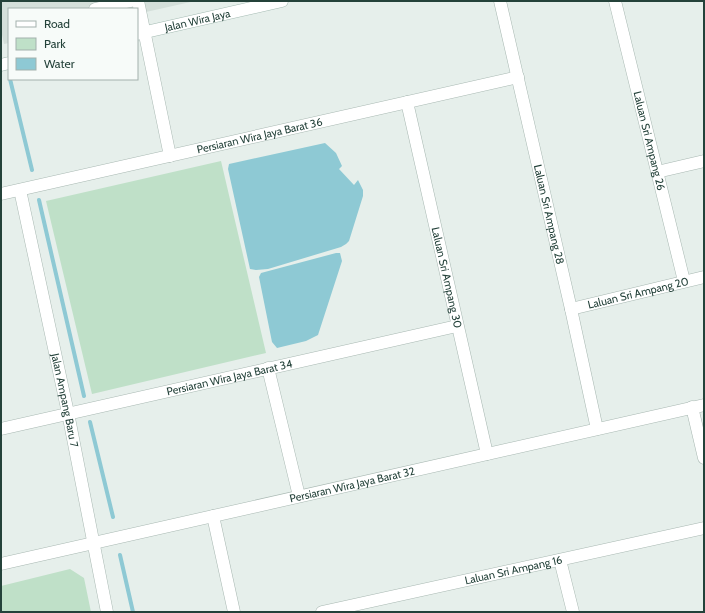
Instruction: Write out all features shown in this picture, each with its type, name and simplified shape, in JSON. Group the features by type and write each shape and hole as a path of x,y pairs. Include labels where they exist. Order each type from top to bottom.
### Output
{"street":[{"path":"100,8 131,1"},
{"path":"138,1 141,33 170,156"},
{"name":"Jalan Wira Jaya","path":"141,33 282,1"},
{"name":"Laluan Sri Ampang 28","path":"500,1 597,429"},
{"name":"Laluan Sri Ampang 26","path":"614,1 684,282"},
{"name":"Persiaran Wira Jaya Barat 36","path":"1,194 518,77"},
{"name":"Laluan Sri Ampang 30","path":"407,102 487,454"},
{"path":"657,172 704,161"},
{"name":"Jalan Ampang Baru 7","path":"20,190 68,413 107,612"},
{"name":"Laluan Sri Ampang 20","path":"571,309 704,277"},
{"name":"Persiaran Wira Jaya Barat 34","path":"1,429 457,326"},
{"path":"268,368 299,496"},
{"path":"698,406 704,458"},
{"name":"Persiaran Wira Jaya Barat 32","path":"1,564 698,406"},
{"path":"213,516 234,612"},
{"name":"Laluan Sri Ampang 16","path":"322,612 704,528"},
{"path":"560,560 572,612"}],"shaded area":[{"path":"1,1 195,1 138,14 138,8 8,8 8,43 4,44 1,30"}],"green space":[{"path":"221,161 266,353 92,394 46,201"},
{"path":"70,569 84,578 91,612 1,612 1,586"}],"water":[{"path":"325,143 336,153 342,166 339,169 354,185 358,180 363,190 363,196 349,241 341,247 268,269 250,269 228,169 229,164"},
{"path":"340,253 342,261 318,335 306,341 277,348 272,342 259,277 261,273"}],"waterway":[{"path":"10,80 32,170"},
{"path":"39,200 84,396"},
{"path":"90,422 113,517"},
{"path":"120,555 133,612"}]}
